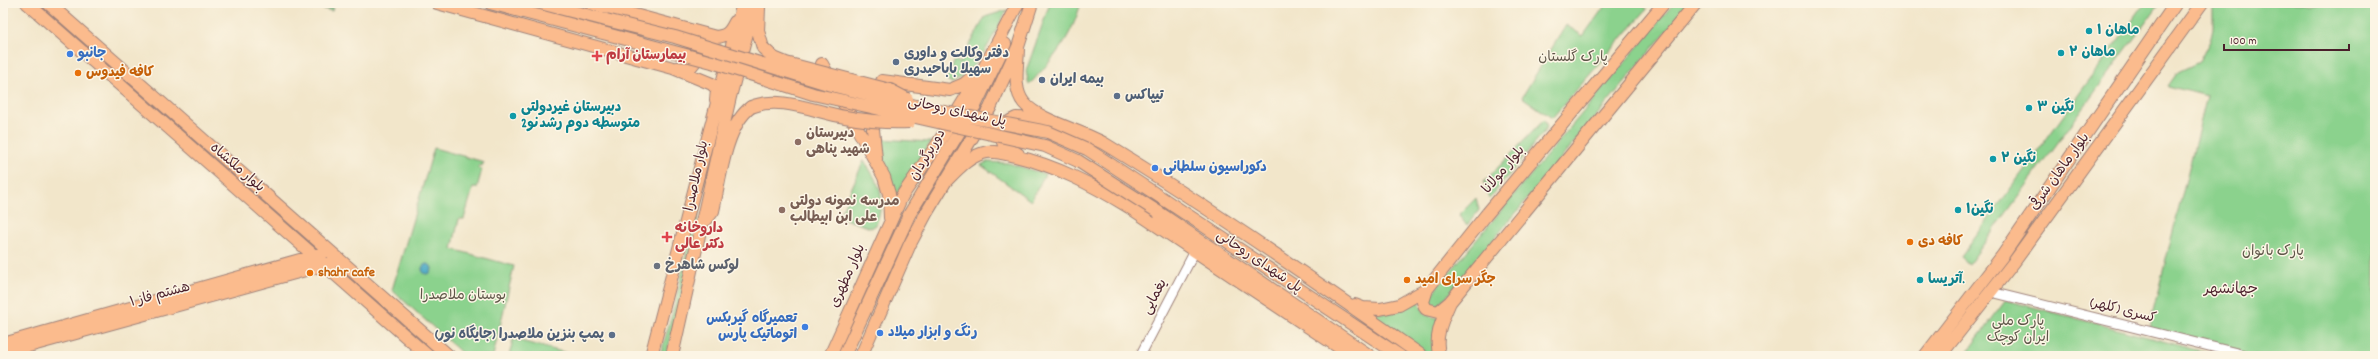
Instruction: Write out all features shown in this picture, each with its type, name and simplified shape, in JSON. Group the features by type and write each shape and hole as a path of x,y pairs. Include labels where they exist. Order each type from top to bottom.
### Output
{"main road":[{"name":"بلوار ملکشاه","path":"48,3 449,356"},
{"path":"437,3 673,68 712,84 717,89 714,115"},
{"name":"پل شهدای روحانی","path":"490,3 712,62 813,94 927,121 1045,146 1078,161 1164,216 1370,356"},
{"name":"پل شهدای روحانی","path":"540,3 675,37 792,75 924,108 1048,132 1087,149 1400,356"},
{"path":"590,3 716,38 724,37 731,31 743,4"},
{"name":"بلوار ملاصدرا","path":"672,356 730,97 755,3"},
{"path":"760,3 758,31 763,48 774,58 786,63 890,90 924,108"},
{"path":"861,356 910,244 943,184 990,108 1018,47 1032,3"},
{"name":"بلوار مولانا","path":"1344,300 1363,308 1380,309 1399,305 1427,289 1491,209 1664,3"},
{"path":"1427,289 1423,302 1426,309 1438,312 1450,302 1696,3"},
{"name":"بلوار ماهان شرقی","path":"1925,356 2003,255 2176,3"},
{"name":"بلوار ماهان شرقی","path":"1940,355 1991,292 2202,3"},
{"path":"651,356 743,4"},
{"name":"بلوار ملکشاه","path":"30,5 428,356"},
{"name":"بلوار مطهری","path":"830,356 890,219 902,196 937,145 984,68 1016,7"},
{"name":"دوربرگردان","path":"844,356 909,215 993,72 1009,35 1016,7"},
{"path":"673,68 688,69 696,60 698,41 696,36 685,30"},
{"path":"1018,47 1017,88 1019,97 1032,110 1049,120 1104,144 1344,300 1422,356"},
{"path":"822,64 876,159 889,194 890,219"},
{"path":"876,159 873,129 882,80 950,90 964,84 984,68"},
{"path":"702,224 713,211 732,133 742,115 751,107 762,103 777,102 861,119 888,122 927,121"},
{"path":"1028,159 1004,145 1002,139 1006,125 1016,118 1049,120"},
{"path":"943,184 960,166 970,159 988,152 999,152 1028,159 1086,182 1195,251 1352,356"},
{"name":"هشتم فاز ۱","path":"3,344 330,251"},
{"name":"هشتم فاز ۱","path":"3,353 340,260"},
{"path":"1440,356 1438,344 1440,330 1450,302"}],"street":[{"name":"یغمایی","path":"1140,356 1195,251"},
{"name":"کسری (کلهر)","path":"1991,292 2249,356"}],"green space":[{"path":"298,3 335,3 332,11"},
{"path":"1050,3 1081,3 1067,38 1047,65 1029,85 1026,71"},
{"name":"پارک گلستان","path":"1607,3 1640,3 1647,9 1552,118 1522,97 1566,25 1583,36"},
{"path":"1674,3 1690,3 1447,296 1438,305 1431,304 1430,296"},
{"path":"2145,3 2160,3 1969,264 1961,257"},
{"name":"پارک بانوان","path":"2375,3 2375,356 2249,356 2148,331 2207,96 2168,86 2178,72 2199,62 2210,41 2213,28 2213,4"},
{"path":"1007,10 985,51 971,69 952,83 945,79 954,60 960,63 985,17"},
{"path":"1544,120 1547,128 1489,199 1484,182"},
{"path":"879,139 931,142 895,196 882,154"},
{"name":"بوستان ملاصدرا","path":"434,148 484,162 482,166 479,165 479,168 482,169 477,188 473,188 464,219 459,219 452,249 514,266 493,356 465,356 392,290"},
{"path":"864,160 878,184 881,197 881,205 876,225 871,228 839,217"},
{"path":"987,162 1008,163 1045,174 1031,201 981,165"},
{"path":"708,164 685,286 666,356 660,356 676,300 705,165"},
{"path":"1476,198 1479,210 1467,226 1459,215"},
{"path":"339,265 445,356 434,356 333,267"},
{"name":"پارک ملی ایران کوچک","path":"2006,300 2220,356 1964,356"},
{"path":"1419,301 1426,313 1438,318 1434,356 1427,356 1368,314 1398,311"},
{"name":"بوستان ملاصدرا","path":"513,339 578,356 509,356"}],"water":[{"path":"425,264 429,264 431,265 431,273 425,274 422,271 422,267"}],"place":[{"name":"ماهان ۱","path":"2089,31"},
{"name":"ماهان ۲","path":"2061,53"},
{"name":"جانبو","path":"70,54"},
{"name":"بیمارستان آرام","path":"597,56"},
{"name":"دفتر وکالت و داوری سهیلا باباحیدری","path":"896,62"},
{"name":"كافه فيدوس","path":"78,73"},
{"name":"بیمه ایران","path":"1042,80"},
{"name":"تیپاکس","path":"1117,96"},
{"name":"نگین ۳","path":"2029,108"},
{"name":"دبیرستان غیردولتی متوسطه دوم رشدنو2","path":"513,116"},
{"name":"دبیرستان شهید پناهی","path":"798,142"},
{"name":"نگین ۲","path":"1993,159"},
{"name":"دکوراسیون سلطانی","path":"1155,168"},
{"name":"مدرسه نمونه دولتی علی ابن ابیطالب","path":"782,210"},
{"name":"نگین۱","path":"1958,210"},
{"name":"داروخانه دکتر عالی","path":"667,237"},
{"name":"کافه دی","path":"1910,242"},
{"name":"لوکس شاهرخ","path":"657,266"},
{"name":"shahr cafe","path":"310,273"},
{"name":"جگر سرای امید","path":"1407,280"},
{"name":"آتریسا.","path":"1920,280"},
{"name":"تعمیرگاه گیربکس اتوماتیک پارس","path":"805,327"},
{"name":"رنگ و ابزار میلاد","path":"880,333"},
{"name":"پمپ بنزین ملاصدرا (جایگاه نور)","path":"612,335"}],"district":[{"name":"جهانشهر","path":"2231,290"}]}
